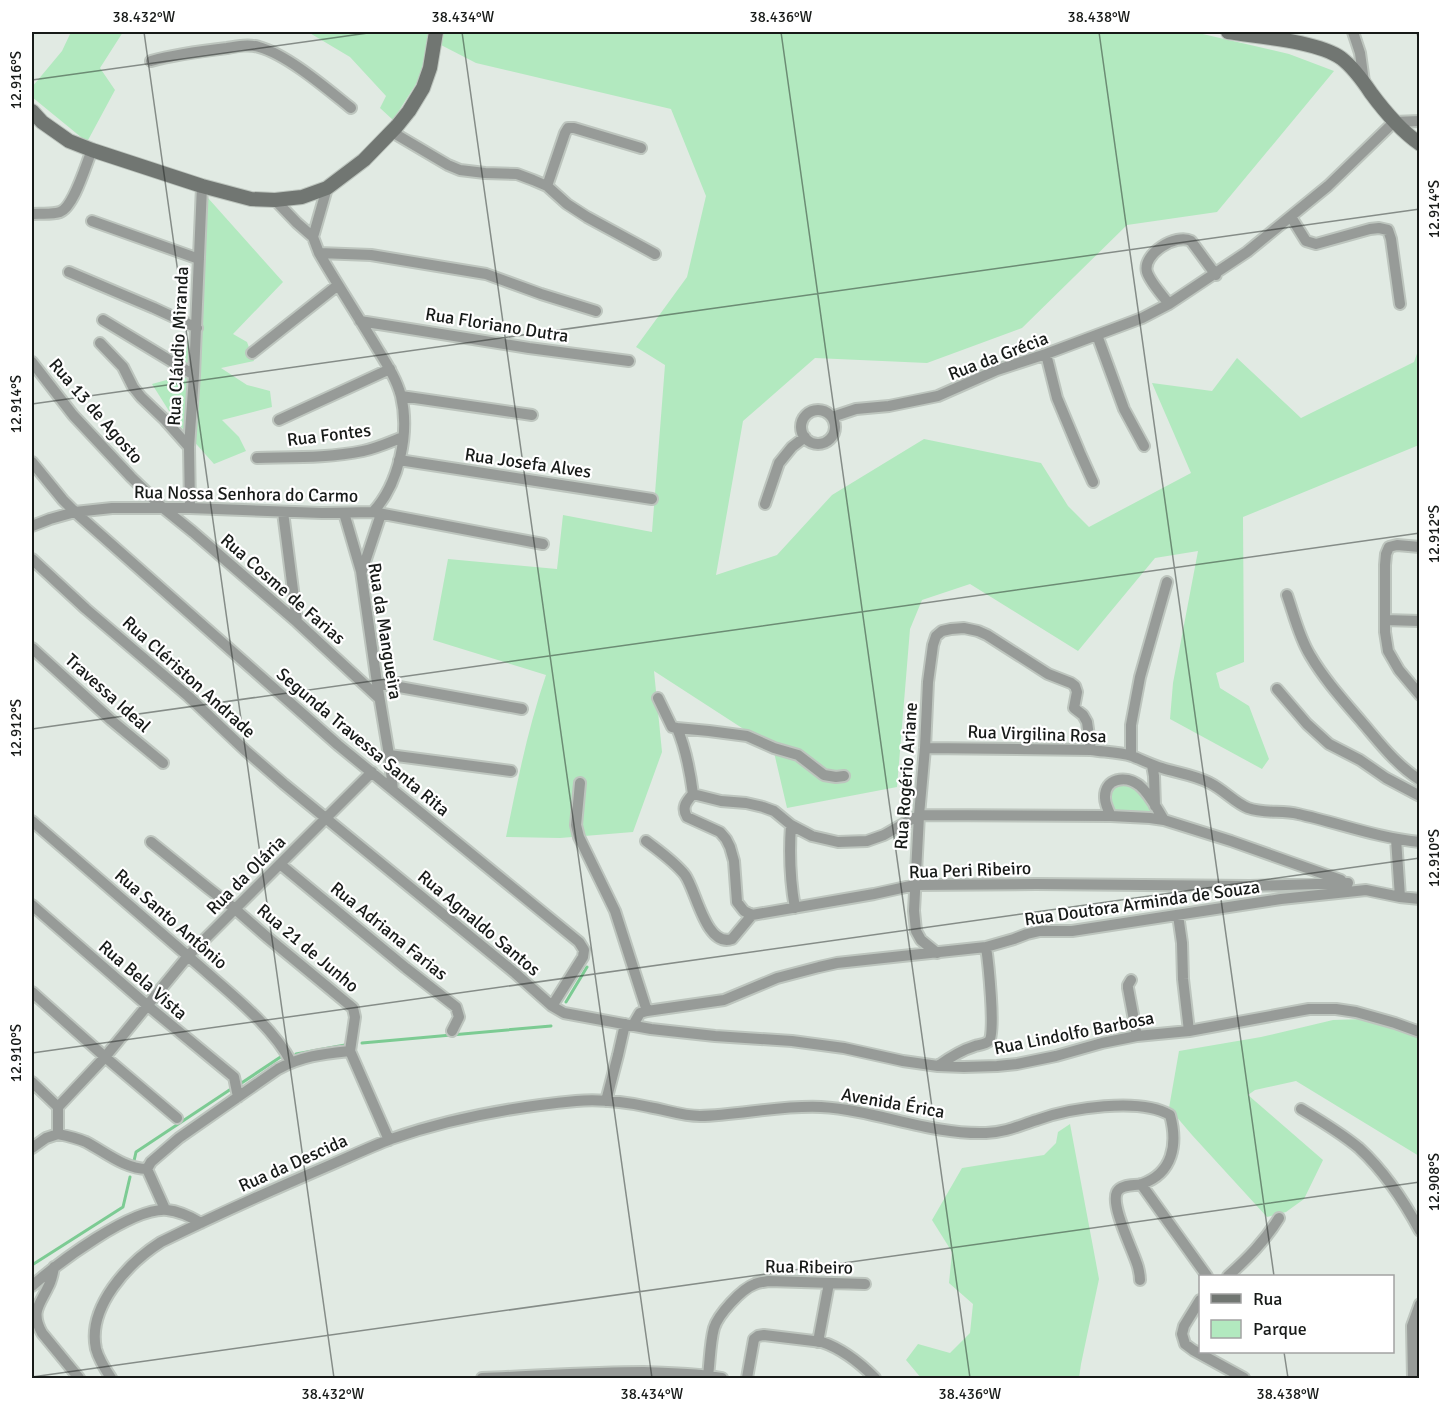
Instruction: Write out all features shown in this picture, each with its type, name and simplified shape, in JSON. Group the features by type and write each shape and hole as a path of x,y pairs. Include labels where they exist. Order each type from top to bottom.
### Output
{"main road":[{"path":"32,111 42,122 69,141 202,186 251,199 275,200 302,197 327,188 364,160 392,132 409,111 423,88 430,68 436,32"},
{"path":"1228,32 1300,43 1340,57 1364,82 1394,122 1419,144"}],"street":[{"path":"1353,32 1360,54 1364,82"},
{"path":"151,61 201,50 244,45 259,47 275,53 302,70 351,108"},
{"path":"1394,122 1419,121"},
{"name":"Rua da Grécia","path":"832,417 856,410 938,396 997,370 1142,318 1169,304 1247,252 1291,217 1328,186 1394,122"},
{"path":"547,186 568,128 641,148"},
{"path":"392,132 460,170 516,174 547,186 586,217 655,254"},
{"path":"32,214 58,212 66,208 92,150"},
{"name":"Rua Cláudio Miranda","path":"190,508 189,447 197,328 202,186"},
{"path":"313,237 327,188"},
{"name":"Rua Nossa Senhora do Carmo","path":"32,526 75,512 112,508 162,507 377,513 389,490 399,460 403,437 401,396 390,369 319,253 313,237 275,200"},
{"path":"1291,217 1306,241 1316,244 1370,229 1388,230 1400,304"},
{"path":"92,222 199,259"},
{"path":"1169,304 1147,271 1150,256 1172,241 1186,238 1191,241 1216,274"},
{"path":"319,253 371,255 486,274 596,311"},
{"path":"69,272 197,328"},
{"path":"252,353 338,285"},
{"path":"103,320 194,375"},
{"name":"Rua Floriano Dutra","path":"360,321 529,348 629,361"},
{"path":"1097,335 1124,409 1144,446"},
{"path":"100,343 123,367 141,397 189,447"},
{"path":"1046,354 1057,398 1093,482"},
{"name":"Rua 13 de Agosto","path":"32,362 73,415 162,507"},
{"path":"279,420 390,369"},
{"path":"401,396 532,415"},
{"path":"823,411 832,417 835,429 830,439 819,444 805,437 802,432 802,422 808,413 823,411"},
{"name":"Rua Fontes","path":"257,458 353,452 383,445 403,437"},
{"path":"765,504 779,463 792,447 805,437"},
{"name":"Rua Josefa Alves","path":"399,460 652,499"},
{"name":"Segunda Travessa Santa Rita","path":"32,462 75,512 338,745 579,942 583,957 552,1006"},
{"name":"Rua Cosme de Farias","path":"162,507 297,622 379,698"},
{"path":"283,512 297,622"},
{"name":"Rua da Mangueira","path":"344,513 362,571 393,790"},
{"path":"362,571 377,513 543,544"},
{"path":"1419,548 1397,545 1389,547 1385,565 1385,632 1388,651 1399,670 1419,695"},
{"name":"Rua Clériston Andrade","path":"32,559 188,696 246,751 326,818"},
{"path":"1131,756 1131,725 1137,694 1167,582"},
{"path":"1287,595 1302,639 1318,667 1339,696 1388,752 1407,772 1419,780"},
{"path":"1385,620 1419,621"},
{"name":"Rua Rogério Ariane","path":"937,953 921,940 916,931 914,911 930,659 936,636 942,631 951,629 964,628 978,631 1047,674 1071,683 1077,692 1074,708 1083,715 1087,722 1091,750"},
{"name":"Travessa Ideal","path":"32,648 111,720 163,763"},
{"path":"377,683 522,709"},
{"path":"1276,689 1307,724 1329,744 1419,796"},
{"path":"658,698 672,728 709,730 747,736 774,748 798,755 824,775 844,776"},
{"path":"677,728 685,752 693,794"},
{"name":"Rua Virgilina Rosa","path":"925,748 1091,750 1131,756 1152,765 1208,782 1220,788 1246,808 1264,812 1298,814 1396,839 1419,842"},
{"path":"389,755 511,771"},
{"path":"1152,765 1155,806"},
{"name":"Rua da Olária","path":"58,1107 105,1057 188,956 372,772"},
{"path":"1111,816 1104,799 1106,790 1109,784 1118,779 1128,779 1138,784 1164,820"},
{"path":"580,783 576,825 579,837 615,911 647,1011 640,1013 629,1024 606,1101"},
{"path":"693,794 763,807 774,811 791,825 812,836 838,842 867,841 884,835 919,815 1150,818 1164,820 1249,847 1366,890"},
{"path":"646,841 686,876 710,928 721,940 732,939 752,915 744,911 737,902 734,861 726,839 720,832 687,817 685,813 687,800 693,794"},
{"name":"Rua Agnaldo Santos","path":"326,818 515,972 552,1006 564,1013 629,1024"},
{"name":"Rua Santo Antônio","path":"32,821 238,1000 284,1047 291,1062"},
{"path":"791,825 790,876 795,908"},
{"path":"1396,839 1400,897"},
{"path":"151,842 235,909"},
{"name":"Rua Adriana Farias","path":"280,864 456,1007 459,1017 452,1031"},
{"name":"Rua Peri Ribeiro","path":"752,915 915,885 1238,886 1348,882"},
{"name":"Rua Doutora Arminda de Souza","path":"647,1011 724,1000 777,978 837,963 986,947 1040,931 1072,931 1281,899 1366,890 1419,899"},
{"name":"Rua Bela Vista","path":"32,905 234,1077 238,1097"},
{"name":"Rua 21 de Junho","path":"235,909 353,1008 356,1017 350,1051"},
{"path":"1178,915 1189,1031"},
{"path":"938,1066 968,1048 986,1043 990,1038 986,947"},
{"path":"1131,980 1128,988 1137,1036"},
{"path":"32,992 177,1118"},
{"name":"Rua Lindolfo Barbosa","path":"629,1024 651,1029 715,1036 792,1041 844,1048 903,1061 964,1067 1017,1064 1137,1036 1189,1031 1322,1008 1374,1017 1419,1032"},
{"path":"147,1169 151,1162 179,1138 291,1062 304,1057 350,1051 389,1140"},
{"path":"32,1082 58,1107 58,1134"},
{"name":"Rua da Descida","path":"111,1378 101,1363 96,1349 95,1333 101,1309 106,1297 130,1266 161,1242 273,1189 389,1140 490,1113 577,1101 606,1101"},
{"name":"Avenida Érica","path":"606,1101 692,1116 789,1107 821,1107 866,1113 921,1126 969,1133 1001,1132 1060,1113 1089,1107 1142,1107 1163,1111 1170,1115 1173,1127 1170,1161 1158,1175 1141,1184"},
{"path":"1301,1109 1360,1149 1387,1179 1410,1212 1419,1231"},
{"path":"32,1148 46,1138 58,1134 71,1136 138,1169 147,1169"},
{"path":"147,1169 165,1209"},
{"path":"1140,1280 1139,1268 1123,1229 1116,1195 1122,1188 1141,1184 1207,1275"},
{"path":"32,1286 54,1266 136,1216 165,1209 201,1223"},
{"path":"1229,1275 1256,1251 1279,1218"},
{"path":"54,1266 50,1285 39,1302 36,1316 38,1326 79,1378"},
{"name":"Rua Ribeiro","path":"708,1376 716,1321 755,1283 769,1281 865,1284"},
{"path":"818,1342 829,1283"},
{"path":"1199,1302 1184,1326 1182,1334 1185,1344 1244,1378"},
{"path":"1413,1378 1412,1326 1419,1304"},
{"path":"747,1378 752,1344 758,1336 789,1337 831,1345 850,1356 875,1378"},
{"path":"483,1378 611,1372 668,1373 722,1378"}],"green space":[{"path":"71,32 123,32 100,68 115,90 87,142 32,97 32,87 62,51"},
{"path":"308,32 1194,32 1289,54 1334,71 1217,212 1127,225 1022,328 927,363 815,358 743,421 716,575 777,555 832,495 924,439 1041,463 1068,506 1089,527 1191,473 1152,383 1212,391 1237,358 1301,418 1414,362 1419,348 1419,445 1243,517 1244,662 1216,673 1220,688 1249,706 1269,759 1262,769 1170,719 1173,683 1198,551 1155,558 1078,651 970,584 922,600 910,629 897,787 787,808 773,748 654,671 662,752 633,832 560,838 506,837 528,735 546,675 433,640 448,559 557,569 563,515 652,532 665,365 636,347 687,277 706,196 671,109 476,63 441,45 393,120 380,108 386,96 350,57"},
{"path":"208,198 283,282 233,334 247,342 254,361 221,368 247,385 270,391 272,407 222,420 239,437 246,451 214,464 174,419 152,384 181,376 204,266"},
{"path":"1117,782 1135,786 1158,815 1114,813 1109,806 1111,785"},
{"path":"1363,1019 1419,1035 1419,1156 1296,1081 1255,1090 1248,1095 1323,1160 1304,1199 1286,1212 1267,1217 1169,1108 1179,1051 1261,1037 1333,1020"},
{"path":"1070,1124 1099,1279 1079,1378 921,1378 906,1360 918,1344 950,1353 970,1333 973,1304 949,1283 952,1252 932,1220 962,1168 1044,1155 1056,1143 1058,1132"}],"waterway":[{"path":"566,1002 587,967"},
{"path":"362,1043 551,1026"},
{"path":"296,1054 345,1045"},
{"path":"240,1084 282,1056"},
{"path":"134,1161 136,1152 231,1089"},
{"path":"32,1265 123,1207 130,1177"}]}
